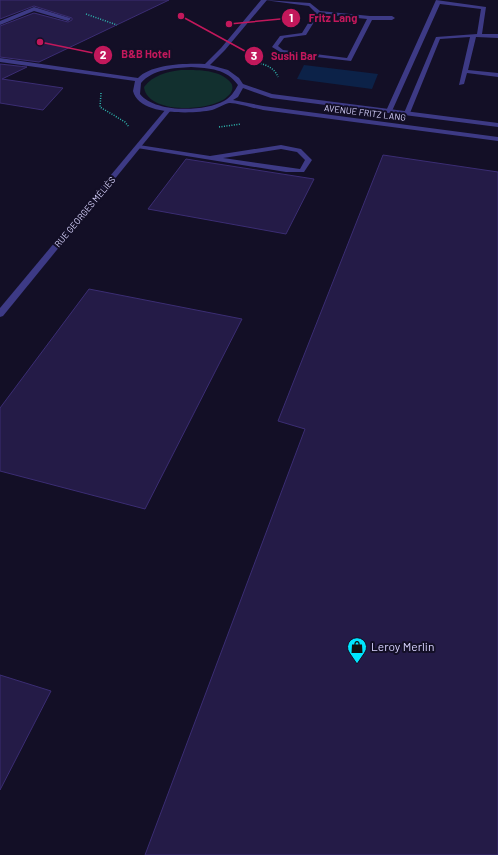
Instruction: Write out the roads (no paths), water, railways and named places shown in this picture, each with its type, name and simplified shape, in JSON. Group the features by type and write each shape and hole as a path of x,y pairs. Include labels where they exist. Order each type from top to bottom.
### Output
{"street":[{"path":"206,66 266,0 310,5 318,12 370,18 392,18"},
{"path":"389,111 439,1 484,8 461,84"},
{"path":"0,23 34,9 68,19"},
{"path":"318,12 304,34 282,37 275,47 282,51 349,60 370,18"},
{"path":"407,113 438,38 476,35 498,36"},
{"path":"0,60 139,80"},
{"path":"175,66 206,66 230,73 238,79 241,85 239,93 231,101 203,110 168,110 143,101 136,94 135,87 139,80 148,74 175,66"},
{"path":"465,71 498,75"},
{"name":"AVENUE FRITZ LANG","path":"241,85 271,96 498,125"},
{"name":"AVENUE FRITZ LANG","path":"231,101 263,108 498,139"},
{"name":"RUE GEORGES MÉLIÈS","path":"0,314 168,110"},
{"path":"139,147 286,170 302,171 309,160 299,150 281,147 210,158"}],"water":[{"path":"304,65 378,74 372,89 297,79"}],"place":[{"name":"Sushi Bar","path":"181,16"},
{"name":"Fritz Lang","path":"229,24"},
{"name":"B&B Hotel","path":"40,42"},
{"name":"Leroy Merlin","path":"357,664"}]}
